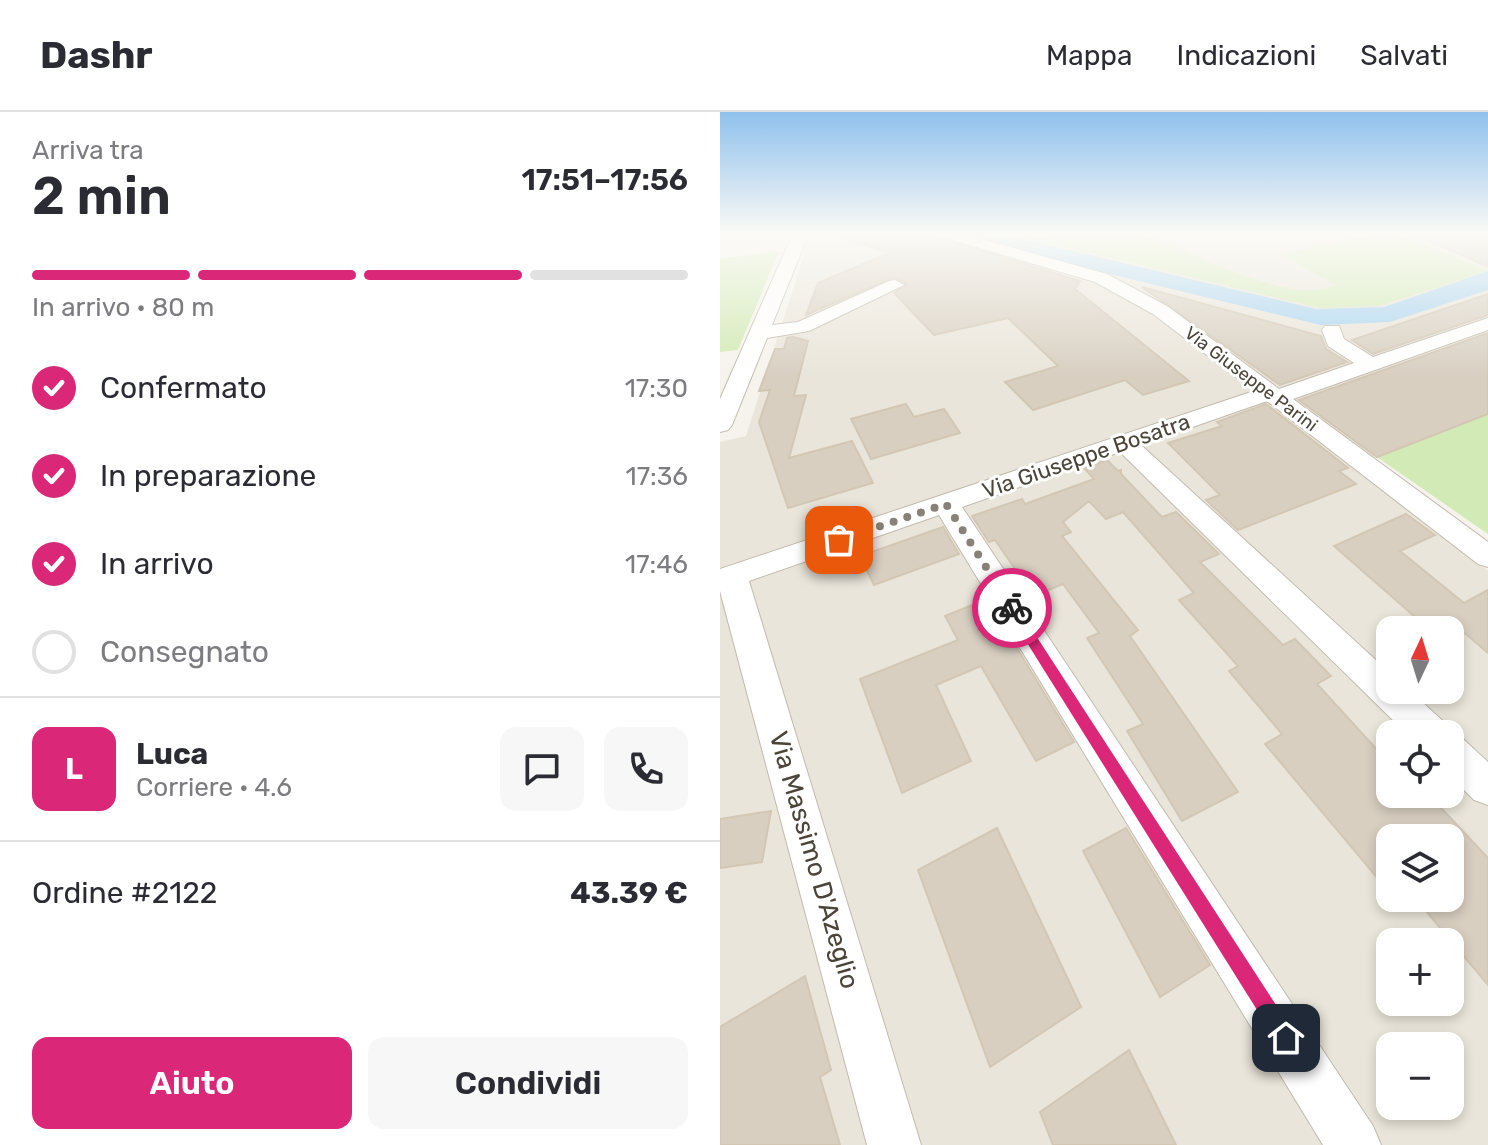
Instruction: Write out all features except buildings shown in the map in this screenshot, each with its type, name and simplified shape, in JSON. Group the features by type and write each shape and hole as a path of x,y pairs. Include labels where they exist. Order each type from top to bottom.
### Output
{"street":[{"path":"720,425 781,281"},
{"name":"Via Giuseppe Parini","path":"1104,281 1120,286 1160,310 1488,557"},
{"path":"759,333 802,327 895,285"},
{"name":"Via Giuseppe Bosatra","path":"727,578 1488,324"},
{"path":"1332,330 1335,342 1372,365"},
{"path":"720,364 749,358"},
{"path":"1124,443 1417,720"},
{"path":"946,504 1354,1145"},
{"name":"Via Massimo D'Azeglio","path":"727,578 894,1145"},
{"path":"1464,764 1488,787"}],"shaded area":[{"path":"796,281 1488,281 1488,414 1350,465 1488,571 1488,1145 720,1145 720,442 746,436"}],"green space":[{"path":"720,281 766,281 738,350 720,352"},
{"path":"1208,281 1261,281 1292,289 1316,290 1336,285 1329,281 1456,281 1379,306 1320,308"},
{"path":"1488,414 1488,534 1377,457"}],"water":[{"path":"1140,281 1200,281 1316,309 1384,307 1459,281 1488,281 1488,290 1390,322 1321,325"}],"way so far":[{"path":"839,540 946,504 1012,608"}],"route":[{"path":"1012,608 1286,1038"}]}
